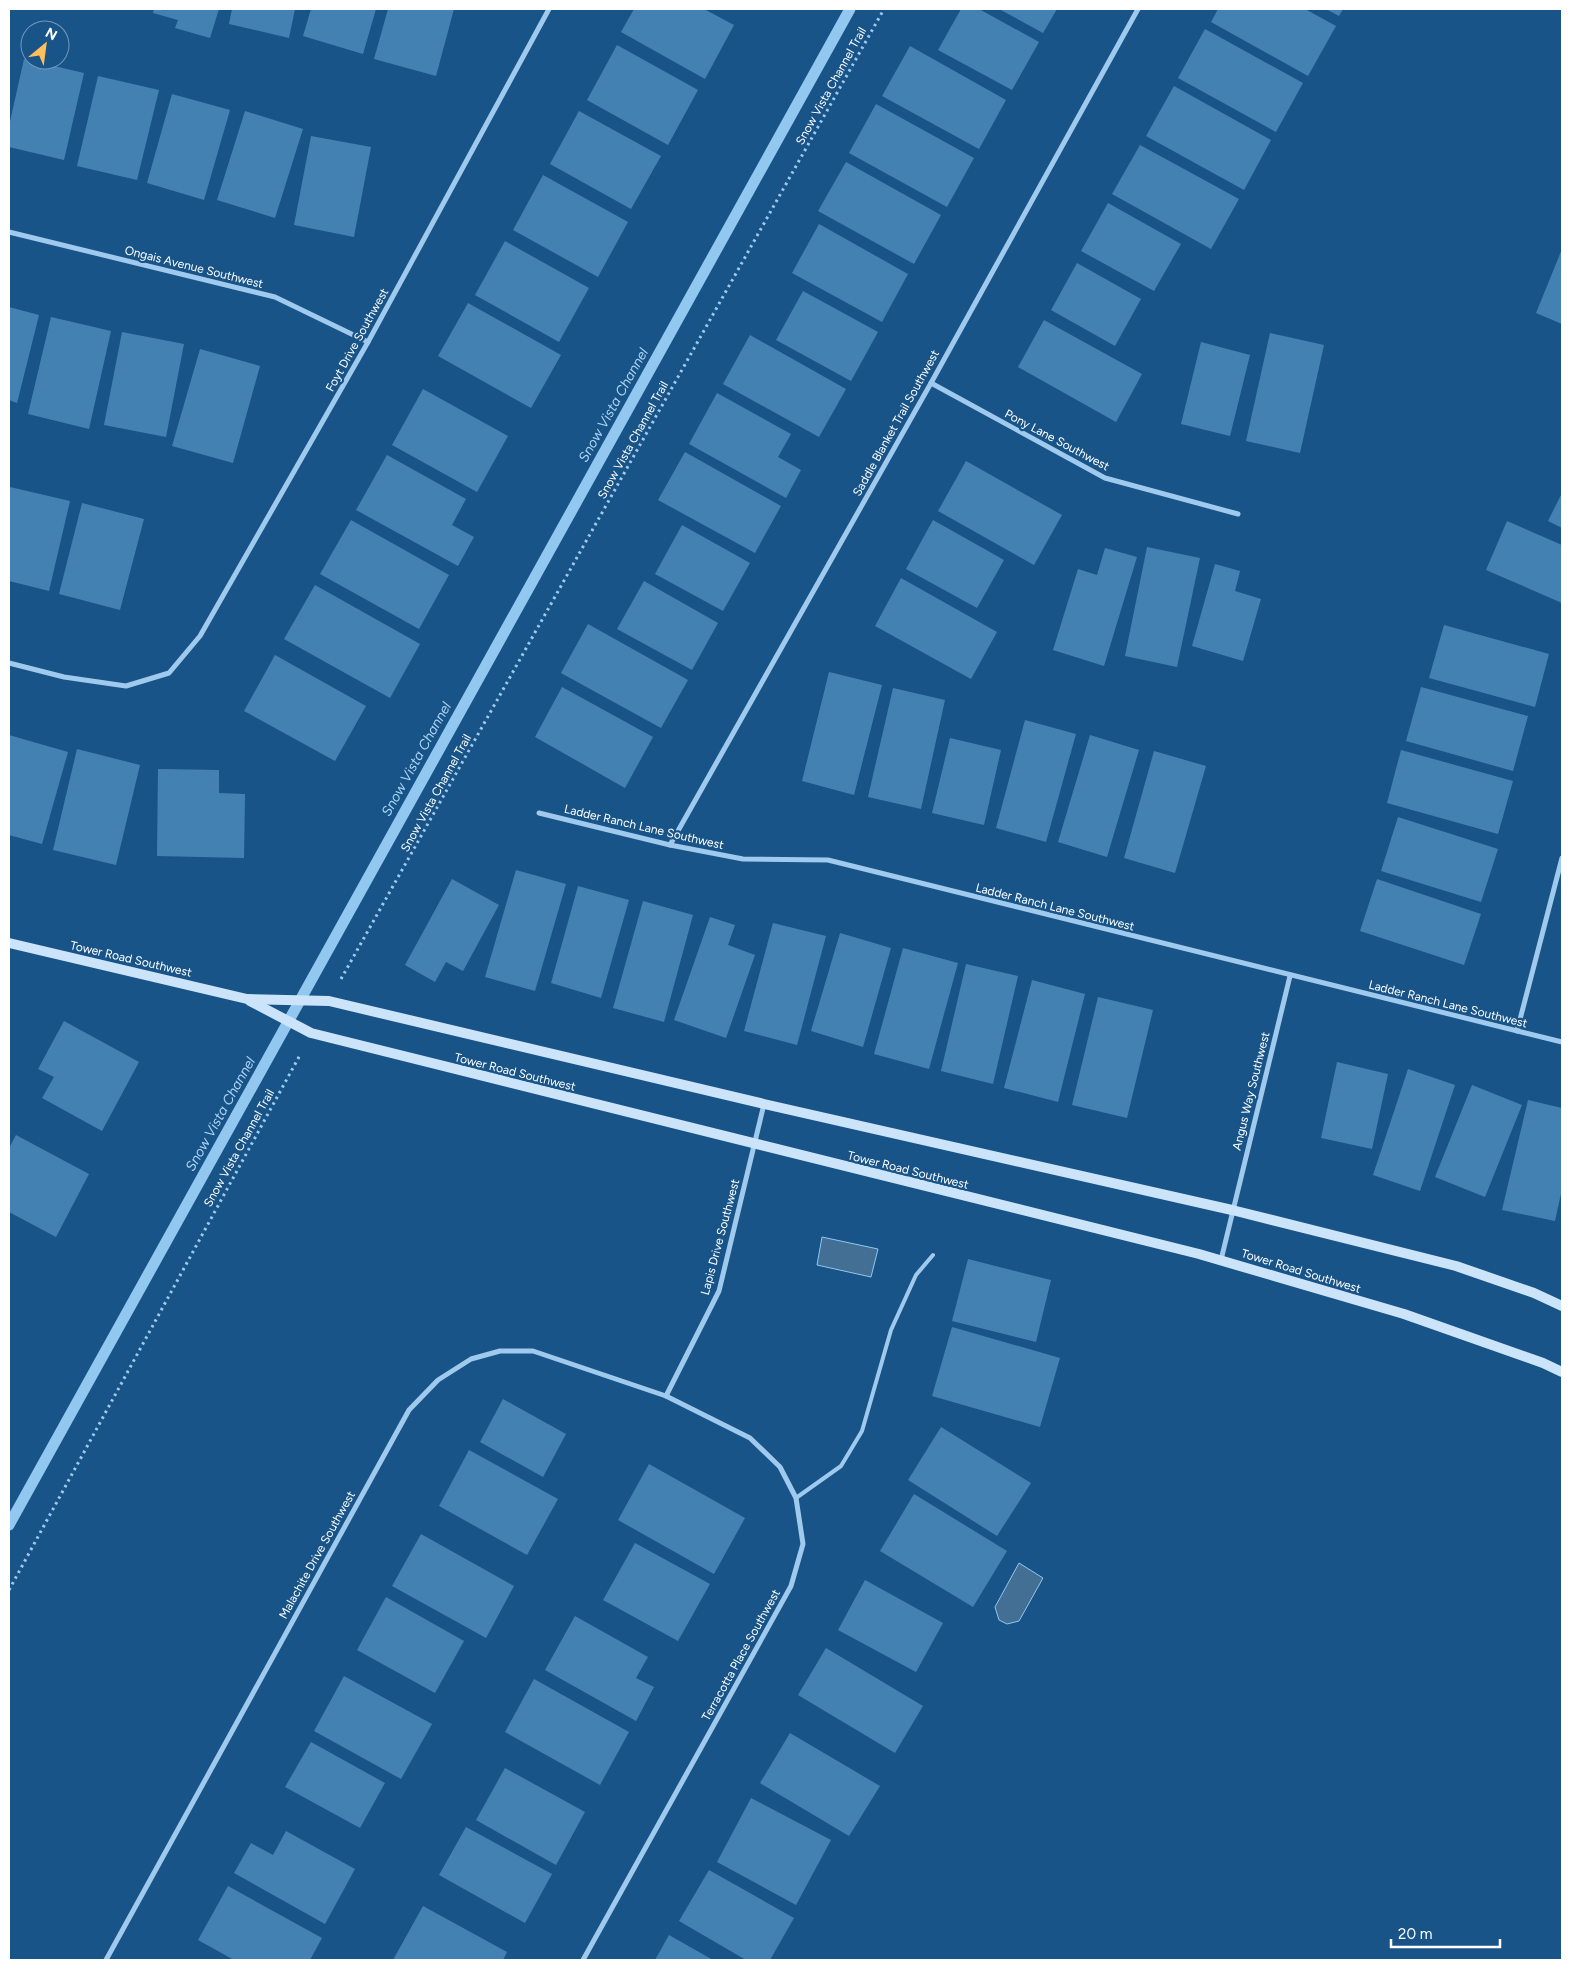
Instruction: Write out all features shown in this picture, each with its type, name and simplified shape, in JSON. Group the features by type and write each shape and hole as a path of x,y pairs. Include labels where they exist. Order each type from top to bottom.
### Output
{"street":[{"name":"Foyt Drive Southwest","path":"9,664 64,677 126,686 169,673 200,636 368,342 549,9"},
{"name":"Saddle Blanket Trail Southwest","path":"670,845 931,382 1138,9"},
{"name":"Ongais Avenue Southwest","path":"9,232 275,297 368,342"},
{"name":"Pony Lane Southwest","path":"931,382 1104,478 1238,514"},
{"name":"Ladder Ranch Lane Southwest","path":"539,813 670,845 744,859 828,860 1562,1042"},
{"path":"1517,1031 1562,858"},
{"name":"Tower Road Southwest","path":"9,943 247,999 329,1001 764,1104 1232,1210 1456,1266 1534,1293 1562,1306"},
{"name":"Angus Way Southwest","path":"1221,1260 1290,976"},
{"name":"Tower Road Southwest","path":"247,999 312,1034 1221,1260 1404,1314 1543,1363 1562,1372"},
{"name":"Lapis Drive Southwest","path":"666,1396 719,1291 764,1104"},
{"name":"Malachite Drive Southwest","path":"106,1960 409,1410 438,1380 471,1359 500,1350 533,1351 666,1396"},
{"name":"Terracotta Place Southwest","path":"583,1960 791,1586 803,1544 796,1498 780,1467 750,1438 666,1396"}],"lane":[{"path":"796,1498 841,1466 862,1430 891,1330 916,1275 933,1255"}],"path":[{"name":"Snow Vista Channel Trail","path":"329,1001 884,9"},
{"name":"Snow Vista Channel Trail","path":"9,1590 312,1034"}],"water":[{"path":"822,1237 878,1249 871,1277 817,1265"},
{"path":"1019,1563 1043,1578 1019,1621 1007,1624 999,1620 995,1607"}],"building":[{"path":"154,9 219,9 210,38 175,28 178,20 153,13"},
{"path":"232,9 295,9 289,38 229,24"},
{"path":"311,9 376,9 363,54 303,36"},
{"path":"388,9 454,9 436,76 374,59"},
{"path":"634,9 704,9 734,25 705,79 621,32"},
{"path":"961,9 979,9 1039,42 1012,90 938,50"},
{"path":"999,9 1057,9 1043,33"},
{"path":"1218,9 1305,9 1336,26 1308,76 1211,22"},
{"path":"1326,9 1343,9 1339,16"},
{"path":"1205,29 1303,83 1276,132 1178,78"},
{"path":"617,45 698,90 668,145 587,100"},
{"path":"910,46 1006,100 979,149 882,96"},
{"path":"22,70 70,70 84,73 64,160 9,147 9,126"},
{"path":"98,76 159,90 137,180 77,166"},
{"path":"1174,86 1271,140 1244,190 1146,136"},
{"path":"172,94 230,110 204,200 147,183"},
{"path":"876,104 974,158 947,207 849,153"},
{"path":"245,111 303,129 275,218 217,200"},
{"path":"579,111 661,156 631,209 550,164"},
{"path":"311,136 371,147 354,237 294,225"},
{"path":"1140,145 1239,199 1211,249 1112,194"},
{"path":"846,162 941,215 914,264 818,211"},
{"path":"543,175 628,222 598,277 513,230"},
{"path":"1108,203 1181,244 1154,291 1081,251"},
{"path":"819,224 908,274 882,322 792,273"},
{"path":"505,241 589,288 559,342 475,295"},
{"path":"1562,249 1562,324 1536,313"},
{"path":"1077,263 1141,299 1115,346 1051,310"},
{"path":"803,291 878,332 851,381 776,340"},
{"path":"468,303 561,355 531,408 438,356"},
{"path":"9,307 39,315 17,403 9,400"},
{"path":"51,317 111,331 89,429 28,414"},
{"path":"1044,320 1142,374 1116,422 1018,367"},
{"path":"122,332 184,344 166,437 104,425"},
{"path":"1270,333 1324,345 1300,453 1246,441"},
{"path":"750,335 846,389 819,437 723,384"},
{"path":"1201,342 1250,355 1230,436 1181,424"},
{"path":"200,349 260,366 233,463 172,446"},
{"path":"423,389 508,436 477,492 392,445"},
{"path":"717,393 791,434 778,457 801,470 786,498 689,444"},
{"path":"685,452 781,506 755,553 658,500"},
{"path":"387,455 466,499 452,525 474,537 458,566 356,510"},
{"path":"966,461 1062,515 1034,565 938,511"},
{"path":"10,487 70,501 49,591 9,581"},
{"path":"1562,493 1562,528 1548,521"},
{"path":"82,503 144,519 120,610 59,594"},
{"path":"351,520 449,575 419,629 320,574"},
{"path":"933,520 1004,560 977,608 906,569"},
{"path":"1507,521 1562,545 1562,603 1486,570"},
{"path":"682,525 750,563 723,611 655,574"},
{"path":"1147,547 1200,558 1177,667 1125,656"},
{"path":"1105,548 1137,557 1104,666 1053,650 1078,569 1097,575"},
{"path":"1215,564 1240,571 1235,591 1261,599 1243,661 1192,646"},
{"path":"901,578 997,632 971,679 875,626"},
{"path":"644,581 718,623 692,670 617,629"},
{"path":"315,585 420,644 390,698 284,639"},
{"path":"588,624 688,680 661,728 561,673"},
{"path":"1444,625 1549,654 1535,707 1429,678"},
{"path":"275,655 366,706 335,761 244,711"},
{"path":"829,672 882,685 854,795 802,781"},
{"path":"562,687 653,737 625,788 535,737"},
{"path":"1421,687 1528,716 1513,771 1406,741"},
{"path":"893,688 945,700 921,809 868,797"},
{"path":"1025,720 1076,734 1046,842 996,828"},
{"path":"9,735 68,752 42,844 9,835"},
{"path":"1090,735 1139,750 1107,857 1058,842"},
{"path":"950,738 1001,750 984,825 932,813"},
{"path":"77,749 140,765 116,865 53,850"},
{"path":"1401,750 1513,781 1498,834 1387,803"},
{"path":"1154,751 1206,766 1175,873 1124,858"},
{"path":"158,769 219,770 219,793 245,794 244,858 157,856"},
{"path":"1398,817 1498,849 1481,902 1381,871"},
{"path":"516,870 566,884 535,991 485,977"},
{"path":"452,879 499,905 463,971 446,962 435,982 405,965"},
{"path":"1377,879 1481,914 1464,965 1360,931"},
{"path":"578,886 629,900 601,998 551,983"},
{"path":"643,901 693,915 664,1022 613,1008"},
{"path":"710,917 735,925 728,945 755,955 726,1038 674,1020"},
{"path":"773,923 826,936 797,1045 744,1031"},
{"path":"840,933 891,948 863,1047 811,1031"},
{"path":"903,948 958,963 929,1069 874,1054"},
{"path":"966,964 1018,976 993,1084 941,1071"},
{"path":"1032,980 1085,994 1058,1102 1004,1088"},
{"path":"1098,997 1153,1010 1127,1118 1072,1105"},
{"path":"64,1021 139,1062 102,1131 42,1098 54,1077 38,1069"},
{"path":"1337,1062 1388,1074 1372,1149 1321,1138"},
{"path":"1408,1069 1455,1085 1420,1191 1373,1175"},
{"path":"1472,1085 1522,1105 1485,1197 1435,1177"},
{"path":"1528,1100 1562,1108 1562,1189 1555,1221 1502,1210"},
{"path":"16,1135 89,1174 56,1237 9,1212 9,1148"},
{"path":"968,1259 1051,1280 1036,1342 952,1321"},
{"path":"952,1327 1060,1358 1040,1427 932,1396"},
{"path":"503,1399 566,1434 543,1477 480,1442"},
{"path":"941,1427 1031,1483 997,1536 908,1480"},
{"path":"469,1450 558,1499 527,1555 439,1506"},
{"path":"649,1464 745,1518 714,1574 618,1520"},
{"path":"914,1494 1007,1551 973,1607 880,1551"},
{"path":"421,1534 514,1586 486,1638 392,1586"},
{"path":"635,1543 710,1584 678,1641 603,1600"},
{"path":"865,1580 943,1623 916,1672 838,1630"},
{"path":"386,1597 464,1641 435,1693 357,1650"},
{"path":"575,1616 648,1657 636,1678 654,1687 636,1721 545,1670"},
{"path":"826,1648 923,1706 895,1753 798,1695"},
{"path":"344,1676 432,1724 401,1779 314,1731"},
{"path":"534,1679 629,1732 600,1785 505,1732"},
{"path":"790,1733 880,1786 849,1836 760,1783"},
{"path":"311,1742 385,1783 360,1828 285,1787"},
{"path":"505,1768 585,1812 556,1865 476,1820"},
{"path":"751,1798 831,1840 796,1905 717,1862"},
{"path":"466,1827 552,1874 525,1923 439,1875"},
{"path":"286,1831 355,1869 325,1924 234,1873 251,1843 273,1855"},
{"path":"709,1870 794,1918 770,1960 746,1960 679,1921"},
{"path":"228,1886 322,1938 310,1960 234,1960 198,1940"},
{"path":"423,1906 507,1952 503,1960 393,1960"},
{"path":"669,1935 713,1960 655,1960"}],"waterway":[{"name":"Snow Vista Channel","path":"9,1525 850,9"}]}
